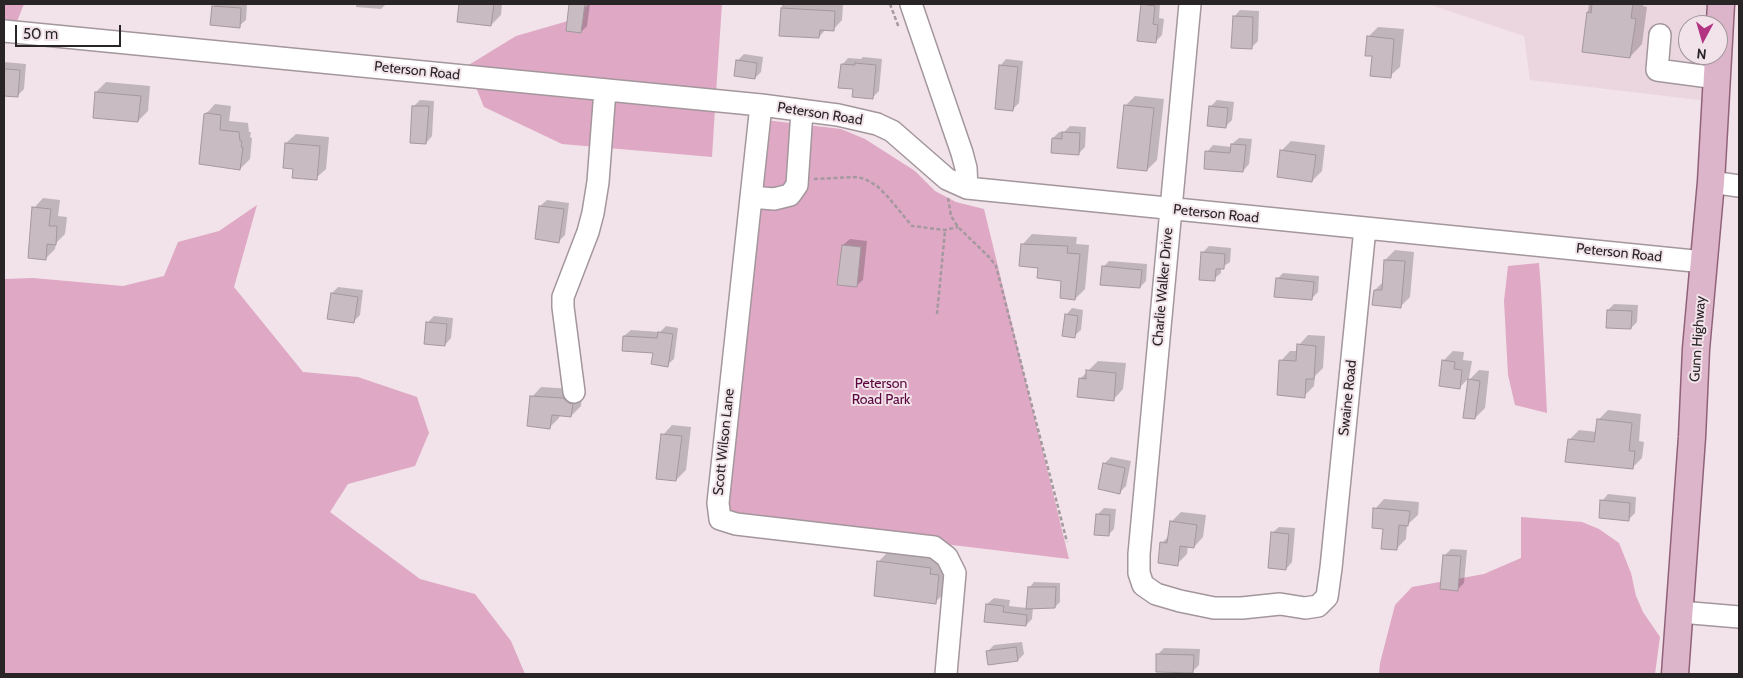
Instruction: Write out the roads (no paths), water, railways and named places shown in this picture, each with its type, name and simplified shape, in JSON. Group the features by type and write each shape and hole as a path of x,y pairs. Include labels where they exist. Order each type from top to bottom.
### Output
{"main road":[{"name":"Gunn Highway","path":"1675,674 1696,349 1711,182 1721,4"}],"street":[{"path":"911,4 962,153 966,168 966,188"},
{"name":"Charlie Walker Drive","path":"1190,4 1142,510 1139,572 1143,585 1156,594 1180,601 1214,608 1242,608 1280,604 1305,608 1318,606 1327,597 1331,568"},
{"name":"Peterson Road","path":"4,31 761,105 852,118 877,124 892,131 947,179 966,188 1704,262"},
{"path":"1660,35 1656,70 1717,78"},
{"path":"574,392 563,307 564,298 593,213 598,182 605,90"},
{"name":"Scott Wilson Lane","path":"761,105 718,503 720,519 736,524 934,547 947,557 955,573 946,674"},
{"path":"751,197 774,199 790,195 796,185 802,111"},
{"path":"1711,182 1739,186"},
{"name":"Swaine Road","path":"1331,568 1365,228"},
{"path":"1680,612 1739,617"}],"park label":[{"name":"Peterson Road Park","path":"881,392"}]}
